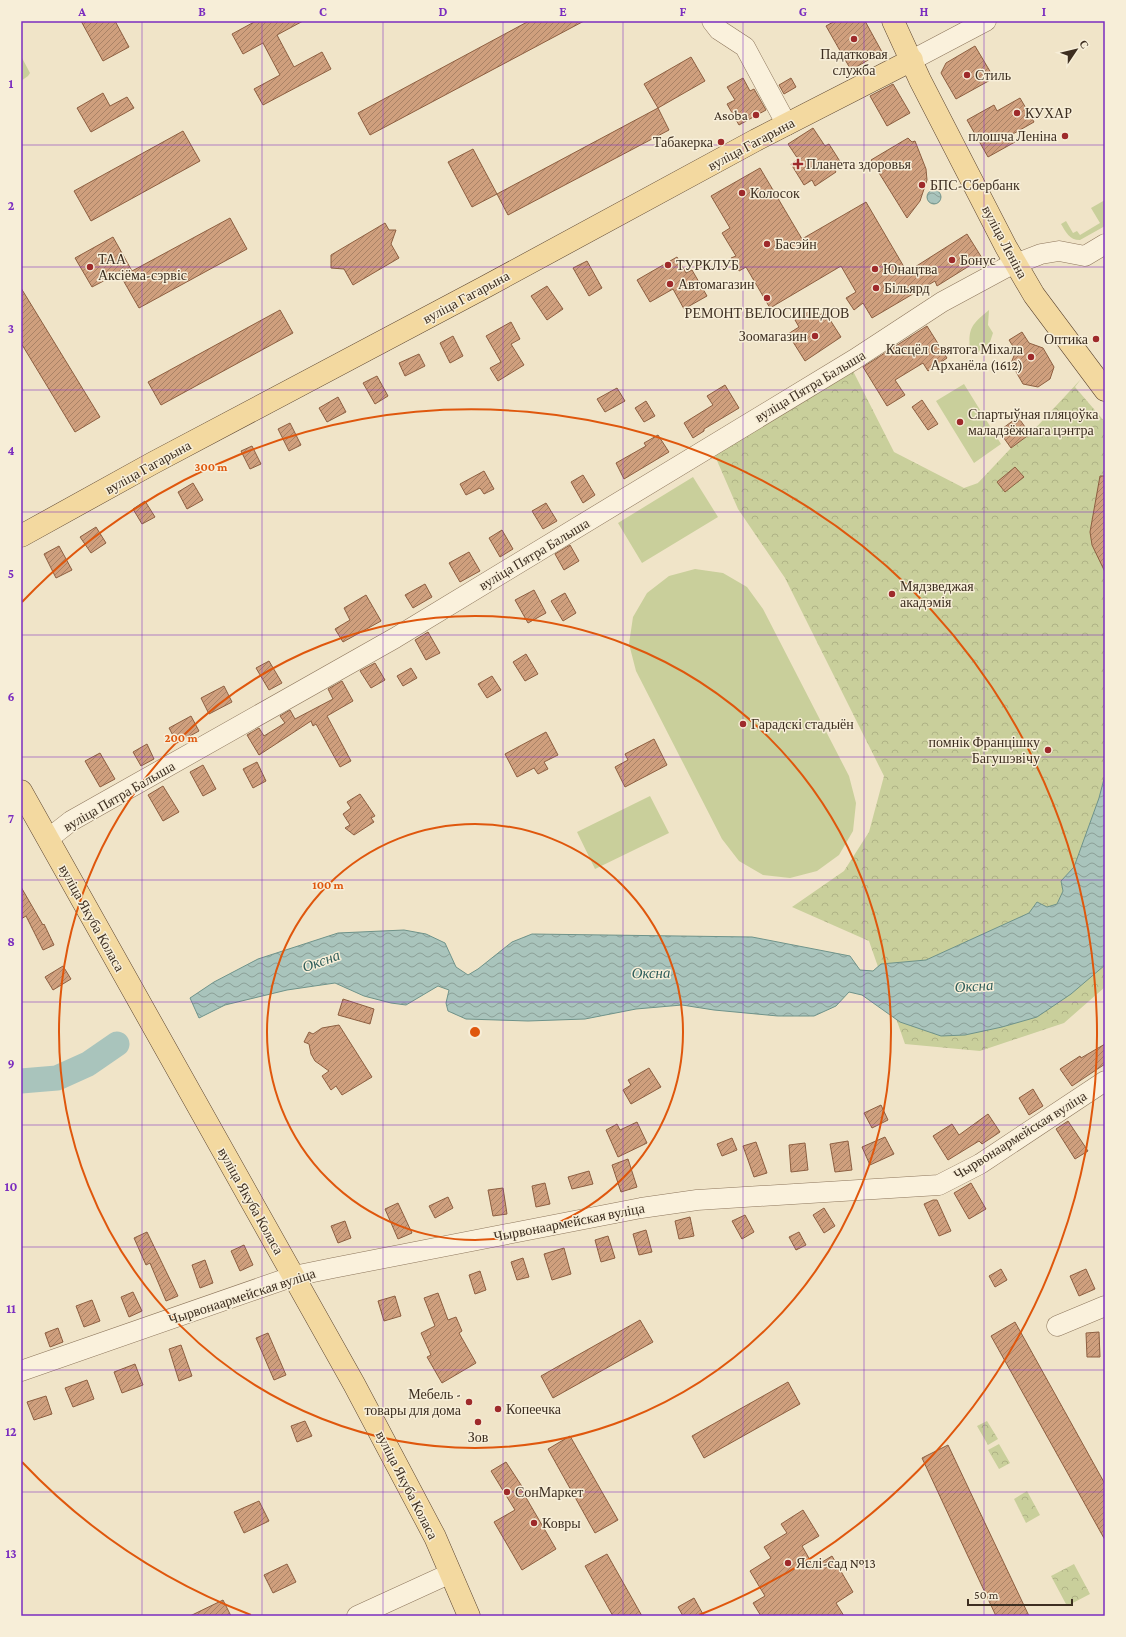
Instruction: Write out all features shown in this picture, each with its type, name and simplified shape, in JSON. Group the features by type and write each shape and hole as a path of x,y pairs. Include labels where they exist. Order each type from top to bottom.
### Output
{"main road":[{"name":"вуліца Леніна","path":"900,24 912,60 924,87 1015,263 1034,295 1105,390"},
{"name":"вуліца Гагарына","path":"21,536 153,463 787,125 912,60"},
{"name":"вуліца Якуба Коласа","path":"21,791 358,1391 435,1537 469,1616"}],"street":[{"path":"712,21 719,30 745,47 787,125"},
{"path":"912,60 986,21"},
{"name":"вуліца Пятра Балыша","path":"48,839 71,821 395,638 855,359 942,302 1015,263 1041,254 1058,251 1085,256 1105,244"},
{"name":"Чырвонаармейская вуліца","path":"21,1371 294,1276 550,1225 641,1208 697,1200 939,1185 980,1164 1105,1081"},
{"path":"1057,1326 1105,1306"},
{"path":"357,1616 451,1573"}],"green space":[{"path":"21,56 30,73 21,81"},
{"path":"1105,200 1105,226 1080,240 1073,239 1068,235 1061,224 1066,221 1073,233 1077,231 1080,235 1100,223 1091,208"},
{"path":"989,310 988,325 993,333 990,342 977,353 970,352 970,332 978,320"},
{"path":"853,371 894,452 964,488 978,483 1011,448 1030,434 1081,379 1075,387 1105,422 1105,987 1064,1023 980,1051 905,1044 869,941 792,907 844,871 869,832 884,776 785,578 738,509 712,449"},
{"path":"964,384 1001,444 974,463 936,401"},
{"path":"693,477 718,517 642,563 618,523"},
{"name":"Гарадскі стадыён","path":"695,569 723,573 747,587 763,609 849,776 856,803 853,831 839,855 817,871 790,878 763,875 739,861 722,839 636,671 629,644 633,617 647,593 669,576"},
{"path":"650,796 669,833 595,869 577,832"},
{"path":"987,1421 998,1439 988,1445 977,1426"},
{"path":"999,1444 1010,1463 999,1469 988,1450"},
{"path":"1027,1491 1040,1515 1026,1523 1014,1499"},
{"path":"1074,1564 1090,1594 1067,1606 1051,1576"}],"water":[{"path":"931,190 937,190 941,194 941,200 937,204 931,204 927,200 927,194"},
{"path":"1105,775 1105,965 1071,994 1037,1017 1002,1027 965,1035 941,1036 900,1022 862,995 849,992 836,1006 814,1016 778,1016 714,1010 682,1005 636,1009 585,1019 528,1021 466,1019 448,1011 446,1003 449,990 438,986 406,1005 364,996 335,983 287,990 225,1005 199,1018 190,998 214,982 258,959 338,933 404,930 426,934 445,943 456,967 468,975 478,969 512,942 532,934 752,937 850,956 860,970 873,971 881,964 926,960 1029,913 1037,902 1047,907 1057,904 1063,891 1061,881 1074,867 1099,798"}],"building":[{"path":"81,21 115,21 129,47 103,61"},
{"path":"256,21 303,21 277,35 294,67 322,52 331,69 263,105 254,89 280,75 263,43 243,54 232,34"},
{"path":"529,21 584,21 370,135 358,113"},
{"name":"Падатковая служба","path":"835,21 865,21 882,52 851,70 826,26"},
{"path":"975,46 994,78 956,99 941,73 946,63"},
{"path":"691,57 705,81 658,108 644,84"},
{"path":"743,78 750,91 754,89 766,110 739,125 727,104 735,100 727,87"},
{"path":"791,78 796,87 784,94 779,85"},
{"path":"893,84 910,113 887,126 870,96"},
{"path":"103,93 110,106 127,97 134,108 91,132 77,108"},
{"path":"1020,98 1034,122 1011,135 1015,142 988,157 967,120 994,105 997,111"},
{"path":"658,108 669,130 508,215 497,194"},
{"path":"813,128 825,146 829,144 841,163 833,167 836,172 815,186 812,180 804,185 791,164 798,159 788,144"},
{"path":"183,131 200,161 91,221 74,191"},
{"path":"908,138 912,142 915,141 926,169 927,180 920,201 907,218 871,160"},
{"path":"473,149 497,194 472,207 448,162"},
{"path":"760,168 802,239 866,202 907,272 967,234 982,258 937,286 935,281 872,318 863,303 854,310 846,298 856,292 841,266 770,308 746,267 739,271 731,258 736,256 722,233 730,228 711,196"},
{"path":"230,218 247,249 139,308 119,273 92,287 75,258 113,237 132,271"},
{"path":"385,223 389,230 396,230 391,244 399,258 353,285 344,269 331,268 331,255"},
{"name":"Автомагазин","path":"677,257 686,273 692,270 707,296 684,309 673,289 650,302 637,280"},
{"path":"587,261 602,288 589,296 573,268"},
{"path":"547,286 563,309 547,320 531,296"},
{"path":"21,288 100,417 75,432 21,343"},
{"path":"280,310 293,333 161,405 148,382"},
{"name":"Зоомагазин","path":"810,311 814,318 825,312 841,337 805,361 788,334 799,327 795,320"},
{"path":"511,322 520,339 511,344 524,365 498,381 490,368 501,362 486,336"},
{"path":"927,326 947,358 928,371 923,363 895,380 905,395 887,406 863,367"},
{"name":"Касцёл Святога Міхала Арханёла (1612)","path":"1022,332 1029,343 1043,348 1054,367 1050,379 1038,387 1023,384 1011,363 1016,351 1009,340"},
{"path":"453,336 463,356 450,363 440,343"},
{"path":"419,354 425,366 405,376 399,363"},
{"path":"377,376 388,396 375,404 363,383"},
{"path":"725,385 739,408 704,429 704,431 693,438 684,423 713,405 707,396"},
{"path":"617,388 625,401 605,412 597,399"},
{"path":"338,397 346,412 327,422 319,408"},
{"path":"922,400 938,424 928,430 912,407"},
{"path":"646,401 655,416 644,422 635,408"},
{"path":"1018,417 1030,434 1011,448 999,431"},
{"path":"290,423 301,445 289,451 278,429"},
{"path":"658,435 669,452 624,479 616,463 646,446 644,443"},
{"path":"252,446 261,464 250,469 241,451"},
{"path":"1015,467 1024,477 1005,492 997,482"},
{"path":"484,471 494,489 484,494 480,488 466,495 460,484"},
{"path":"583,475 595,495 583,503 571,482"},
{"path":"1100,476 1105,476 1105,572 1092,545 1090,532"},
{"path":"193,483 203,500 187,509 178,492"},
{"path":"145,501 155,517 142,524 133,509"},
{"path":"546,503 557,521 543,529 532,511"},
{"path":"96,527 106,543 91,553 80,537"},
{"path":"502,530 513,549 500,557 489,538"},
{"path":"570,545 579,561 564,570 555,554"},
{"path":"59,546 72,570 56,578 44,554"},
{"path":"469,552 480,571 460,582 449,563"},
{"path":"425,584 432,597 413,608 405,595"},
{"path":"534,590 546,613 528,623 515,600"},
{"path":"565,593 576,613 563,621 551,601"},
{"path":"366,595 381,621 343,642 335,629 350,620 344,608"},
{"path":"428,632 440,653 426,660 415,640"},
{"path":"526,654 538,674 525,681 513,662"},
{"path":"269,661 282,683 269,690 256,668"},
{"path":"375,663 385,680 371,688 360,671"},
{"path":"411,668 417,678 403,686 397,676"},
{"path":"492,676 501,690 487,698 478,684"},
{"path":"342,681 353,701 327,716 351,761 340,767 316,724 313,726 311,721 259,755 247,735 259,728 264,736 285,723 280,716 290,710 295,719 333,699 328,689"},
{"path":"224,686 232,702 209,714 201,698"},
{"path":"191,716 199,731 177,743 169,728"},
{"path":"546,732 558,755 544,762 548,769 538,774 534,768 517,777 505,754"},
{"path":"654,739 667,765 625,787 615,767 628,760 625,754"},
{"path":"147,744 154,759 141,766 133,752"},
{"path":"100,753 115,779 100,787 85,761"},
{"path":"257,762 266,781 253,788 243,769"},
{"path":"203,765 216,789 203,796 190,772"},
{"path":"163,786 179,812 163,821 148,795"},
{"path":"360,794 375,816 371,818 374,822 354,835 345,828 350,825 343,814 351,808 347,802"},
{"path":"21,887 43,925 44,924 54,945 43,950 26,916 21,919"},
{"path":"63,966 71,979 53,990 45,977"},
{"path":"343,999 374,1009 370,1024 338,1015"},
{"path":"339,1025 372,1077 342,1095 336,1086 331,1090 322,1076 329,1071 315,1061 311,1054 309,1044 304,1042 309,1032 313,1034 322,1028"},
{"path":"1105,1044 1105,1064 1072,1086 1060,1069 1080,1056 1081,1058"},
{"path":"649,1068 661,1087 631,1104 623,1090 631,1085 628,1080"},
{"path":"1033,1089 1043,1106 1029,1115 1019,1098"},
{"path":"881,1105 888,1120 872,1128 864,1113"},
{"path":"988,1114 1000,1132 982,1144 979,1141 948,1160 933,1136 952,1124 959,1135"},
{"path":"1068,1121 1088,1151 1075,1159 1056,1129"},
{"path":"637,1122 647,1143 618,1157 606,1130 617,1124 620,1130"},
{"path":"885,1137 894,1154 870,1165 862,1147"},
{"path":"732,1138 737,1150 722,1156 717,1144"},
{"path":"848,1141 852,1170 835,1172 830,1144"},
{"path":"756,1142 767,1173 754,1177 743,1146"},
{"path":"805,1143 808,1170 791,1172 789,1145"},
{"path":"628,1159 637,1187 621,1192 612,1165"},
{"path":"589,1171 593,1184 572,1189 568,1177"},
{"path":"545,1183 550,1204 536,1207 532,1186"},
{"path":"971,1183 986,1209 969,1219 954,1193"},
{"path":"503,1188 507,1214 493,1216 488,1190"},
{"path":"448,1197 453,1208 435,1218 429,1206"},
{"path":"937,1200 951,1231 939,1236 924,1204"},
{"path":"398,1203 412,1233 398,1239 385,1209"},
{"path":"824,1208 835,1226 824,1233 813,1215"},
{"path":"745,1215 754,1232 742,1239 732,1221"},
{"path":"690,1217 694,1236 679,1239 675,1221"},
{"path":"345,1221 351,1238 338,1243 331,1226"},
{"path":"646,1230 652,1252 639,1255 633,1234"},
{"path":"147,1232 178,1296 166,1301 150,1263 146,1265 134,1238"},
{"path":"799,1232 806,1245 796,1250 789,1237"},
{"path":"608,1236 615,1258 601,1262 595,1240"},
{"path":"244,1245 253,1265 240,1271 231,1251"},
{"path":"564,1248 571,1274 552,1280 544,1254"},
{"path":"523,1258 529,1277 517,1280 511,1262"},
{"path":"205,1260 213,1283 200,1288 192,1265"},
{"path":"1001,1269 1007,1280 995,1287 989,1276"},
{"path":"1086,1269 1095,1289 1079,1296 1070,1276"},
{"path":"480,1271 486,1290 475,1294 469,1275"},
{"path":"133,1292 142,1311 129,1317 121,1297"},
{"path":"438,1293 448,1320 456,1317 462,1331 459,1333 476,1363 442,1383 427,1357 431,1355 421,1333 435,1326 424,1298"},
{"path":"395,1296 401,1316 384,1321 378,1301"},
{"path":"92,1300 100,1321 84,1327 76,1306"},
{"path":"640,1320 653,1342 553,1398 541,1376"},
{"path":"1015,1322 1105,1484 1105,1540 991,1336"},
{"path":"58,1328 63,1342 50,1347 45,1333"},
{"path":"1099,1332 1100,1357 1087,1357 1086,1333"},
{"path":"268,1333 286,1375 274,1380 256,1338"},
{"path":"181,1345 192,1376 179,1381 169,1349"},
{"path":"135,1364 143,1385 122,1393 114,1372"},
{"path":"87,1380 94,1399 73,1407 65,1388"},
{"path":"788,1382 800,1404 704,1458 692,1436"},
{"path":"46,1396 52,1414 34,1420 27,1402"},
{"path":"305,1421 312,1436 297,1442 291,1426"},
{"path":"570,1436 618,1520 595,1533 548,1449"},
{"path":"948,1445 1029,1616 996,1616 922,1458"},
{"path":"506,1462 523,1488 521,1489 556,1549 522,1570 494,1522 515,1510 491,1471"},
{"path":"259,1501 269,1521 244,1533 234,1512"},
{"name":"Яслі-сад №13","path":"803,1510 819,1536 802,1546 814,1567 832,1556 853,1592 836,1603 844,1616 761,1616 753,1603 765,1596 750,1571 771,1558 764,1547 787,1533 781,1524"},
{"path":"607,1554 642,1616 613,1616 585,1566"},
{"path":"287,1564 296,1582 273,1593 264,1575"},
{"path":"694,1598 704,1616 683,1616 678,1607"},
{"path":"223,1600 231,1616 190,1616"}],"waterway":[{"name":"Оксна","path":"21,1081 57,1078 88,1064 117,1044"}],"place":[{"name":"Падатковая служба","path":"854,39"},
{"name":"Стиль","path":"967,75"},
{"name":"КУХАР","path":"1017,113"},
{"name":"Asoba","path":"756,115"},
{"name":"плошча Леніна","path":"1065,136"},
{"name":"Табакерка","path":"721,142"},
{"name":"Планета здоровья","path":"798,164"},
{"name":"БПС-Сбербанк","path":"922,185"},
{"name":"Колосок","path":"742,193"},
{"name":"Басэйн","path":"767,244"},
{"name":"Бонус","path":"952,260"},
{"name":"ТУРКЛУБ","path":"668,265"},
{"name":"ТАА Аксіёма-сэрвіс","path":"90,267"},
{"name":"Юнацтва","path":"875,269"},
{"name":"Автомагазин","path":"670,284"},
{"name":"Більярд","path":"876,288"},
{"name":"РЕМОНТ ВЕЛОСИПЕДОВ","path":"767,298"},
{"name":"Зоомагазин","path":"815,336"},
{"name":"Оптика","path":"1096,339"},
{"name":"Касцёл Святога Міхала Арханёла (1612)","path":"1031,357"},
{"name":"Спартыўная пляцоўка маладзёжнага цэнтра","path":"960,422"},
{"name":"Мядзведжая акадэмія","path":"892,594"},
{"name":"Гарадскі стадыён","path":"743,724"},
{"name":"помнік Францішку Багушэвічу","path":"1048,750"},
{"name":"Мебель - товары для дома","path":"469,1402"},
{"name":"Копеечка","path":"498,1409"},
{"name":"Зов","path":"478,1422"},
{"name":"СонМаркет","path":"507,1492"},
{"name":"Ковры","path":"534,1523"},
{"name":"Яслі-сад №13","path":"788,1563"}]}
